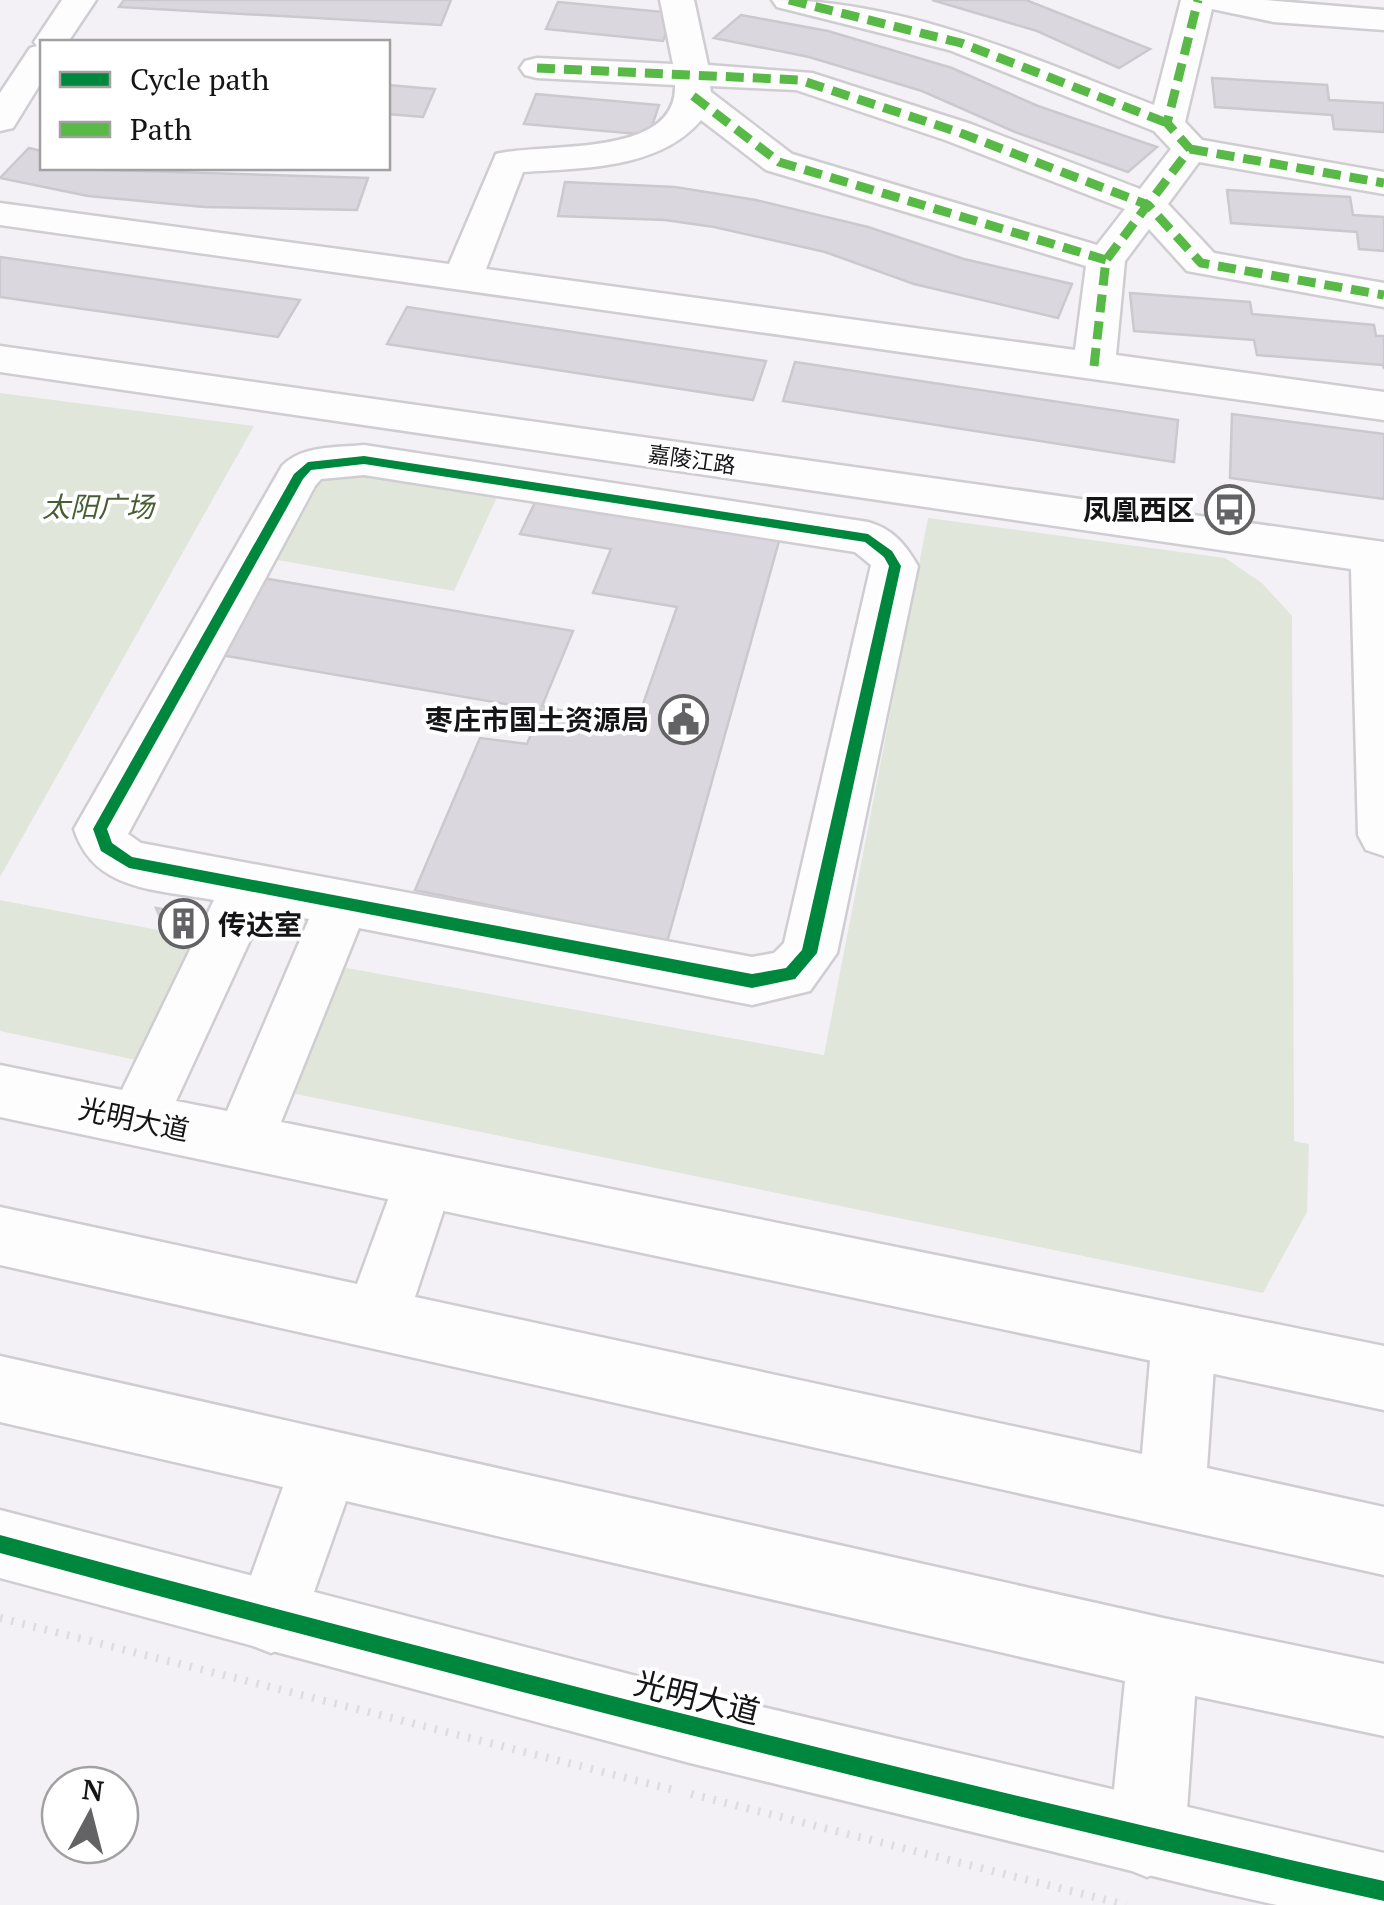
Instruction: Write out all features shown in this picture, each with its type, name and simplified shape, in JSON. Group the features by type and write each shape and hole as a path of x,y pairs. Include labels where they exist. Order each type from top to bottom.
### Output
{"street":[{"path":"52,40 78,0"},
{"path":"462,278 509,162 636,151 679,122 691,86 677,0"},
{"path":"789,0 961,42 1178,136 1384,183"},
{"path":"1094,366 1106,260 1148,204 1178,136 1198,0"},
{"path":"1218,0 1274,12 1384,20"},
{"path":"0,120 40,58"},
{"path":"537,68 691,86 800,80 958,132 1148,204 1201,263 1384,295"},
{"path":"691,86 778,162 1106,260"},
{"path":"0,214 1384,406"},
{"name":"嘉陵江路","path":"0,359 1379,558"},
{"path":"364,460 868,538 888,554 895,566 809,953 790,974 752,981 343,902 129,862 106,847 100,829 308,466 364,460"},
{"path":"1379,558 1384,835"},
{"path":"136,1120 249,884"},
{"path":"243,1142 343,902"},
{"name":"光明大道","path":"0,1092 1384,1378"},
{"path":"376,1319 424,1179"},
{"path":"0,1236 1384,1541"},
{"path":"1172,1494 1184,1337"},
{"path":"0,1389 1163,1654 1384,1700"},
{"path":"271,1618 325,1463"},
{"name":"光明大道","path":"0,1544 271,1618 1136,1872 1384,1891"},
{"path":"1136,1872 1163,1654"}],"path":[{"path":"0,1618 1136,1872"}],"green space":[{"name":"太阳广场","path":"0,393 254,426 0,877"},
{"path":"345,474 498,495 454,591 277,560 322,479"},
{"path":"928,518 1225,558 1262,583 1292,616 1294,1141 1309,1144 1307,1212 1263,1293 291,1093 341,967 824,1055"},
{"path":"0,900 211,940 155,1064 0,1031"}],"building":[{"path":"124,0 451,0 441,25 119,7"},
{"path":"932,0 1026,0 1150,49 1119,68 1037,31"},
{"path":"558,2 674,13 663,41 546,29"},
{"path":"741,15 828,31 952,68 1038,106 1157,147 1128,172 1015,132 922,91 809,57 714,38"},
{"path":"1212,78 1327,85 1329,100 1384,103 1384,132 1334,129 1332,115 1215,107"},
{"path":"390,85 435,89 423,117 390,114"},
{"path":"536,94 659,105 649,135 524,124"},
{"path":"29,148 40,151 40,170 368,178 357,210 204,207 88,196 0,178"},
{"path":"565,182 675,187 756,200 868,227 964,259 1072,284 1058,318 914,284 825,252 714,227 665,220 558,216"},
{"path":"1227,190 1350,197 1353,215 1384,217 1384,251 1359,249 1357,232 1231,223"},
{"path":"0,257 300,300 278,337 0,297"},
{"path":"1130,293 1250,302 1252,314 1374,325 1376,336 1384,336 1384,369 1383,365 1257,355 1254,340 1134,331"},
{"path":"407,307 766,361 753,400 387,344"},
{"path":"795,362 1178,420 1174,462 783,401"},
{"path":"1232,414 1384,434 1384,499 1230,478"},
{"name":"枣庄市国土资源局","path":"538,496 781,534 667,942 415,890 480,738 527,744 541,710 221,655 262,578 573,631 542,706 635,727 677,607 593,593 611,549 520,534"},
{"name":"传达室","path":"156,908 200,916 211,940 166,931"}],"marked path":[{"path":"789,0 961,43 1167,123"},
{"path":"1094,366 1106,260 1190,149 1167,123 1198,0"},
{"path":"537,68 800,80 958,132 1148,205 1201,263 1384,295"},
{"path":"693,96 779,162 1106,260"},
{"path":"1190,149 1384,183"}],"cycle path":[{"path":"364,460 868,538 888,554 895,566 809,953 790,974 752,981 129,862 106,847 100,829 298,477 308,466 364,460"},
{"path":"0,1544 690,1726 1384,1891"}],"place":[{"name":"凤凰西区","path":"1230,509"},
{"name":"枣庄市国土资源局","path":"684,719"},
{"name":"传达室","path":"183,924"}]}
